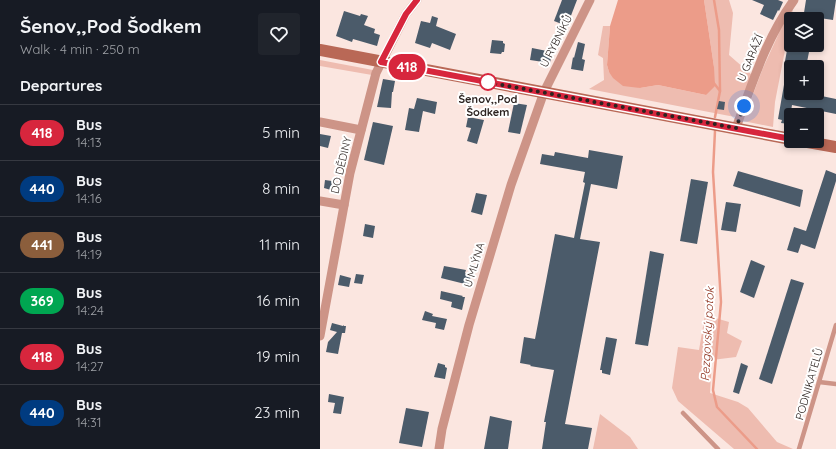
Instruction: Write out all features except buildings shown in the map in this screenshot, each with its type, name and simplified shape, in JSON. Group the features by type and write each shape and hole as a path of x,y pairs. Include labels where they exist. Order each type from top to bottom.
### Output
{"main road":[{"path":"320,50 784,138"},
{"path":"824,144 836,145"}],"street":[{"name":"DO DĚDINY","path":"320,336 350,173 376,73 406,14 417,0"},
{"name":"U RYBNÍKŮ","path":"544,92 590,0"},
{"name":"U GARÁŽÍ","path":"736,128 757,68 782,16 794,0"},
{"name":"U MLÝNA","path":"439,449 442,429 469,325 511,185 544,92"},
{"name":"DO DĚDINY","path":"320,122 361,130"},
{"name":"DO DĚDINY","path":"320,201 344,205"}],"lane":[{"name":"PODNIKATELŮ","path":"799,449 836,325"},
{"path":"819,382 836,384"},
{"path":"683,413 718,449"}],"shaded area":[{"path":"618,0 704,0 714,67 715,86 706,95 658,85 640,88 623,86 613,78 607,65 610,26"},
{"path":"704,0 729,0 733,13 729,55 752,75 735,117 589,89 604,80 603,58 598,55 603,26 610,26 607,65 609,72 640,88 658,85 706,95 714,67"},
{"path":"784,22 785,52 775,102 773,127 743,121 763,68"},
{"path":"320,60 373,70 372,75 320,66"},
{"path":"705,315 729,322 727,333 742,341 736,357 712,360 710,393 738,402 748,408 777,442 793,449 734,449 678,401 672,388 678,347 699,350"},
{"path":"600,414 630,437 638,449 593,449"}],"waterway":[{"name":"Pezgovský potok","path":"714,0 719,30 720,91 715,117"},
{"name":"Pezgovský potok","path":"713,82 720,91"},
{"name":"Pezgovský potok","path":"715,131 713,172 721,302 713,390 717,407 757,449"}],"bus line":[{"name":"418","path":"417,0 406,14 381,62 784,138"}],"place":[{"name":"Šenov,,Pod Šodkem","path":"488,82"}],"route":[{"path":"488,82 481,81 736,128 744,106"}]}
